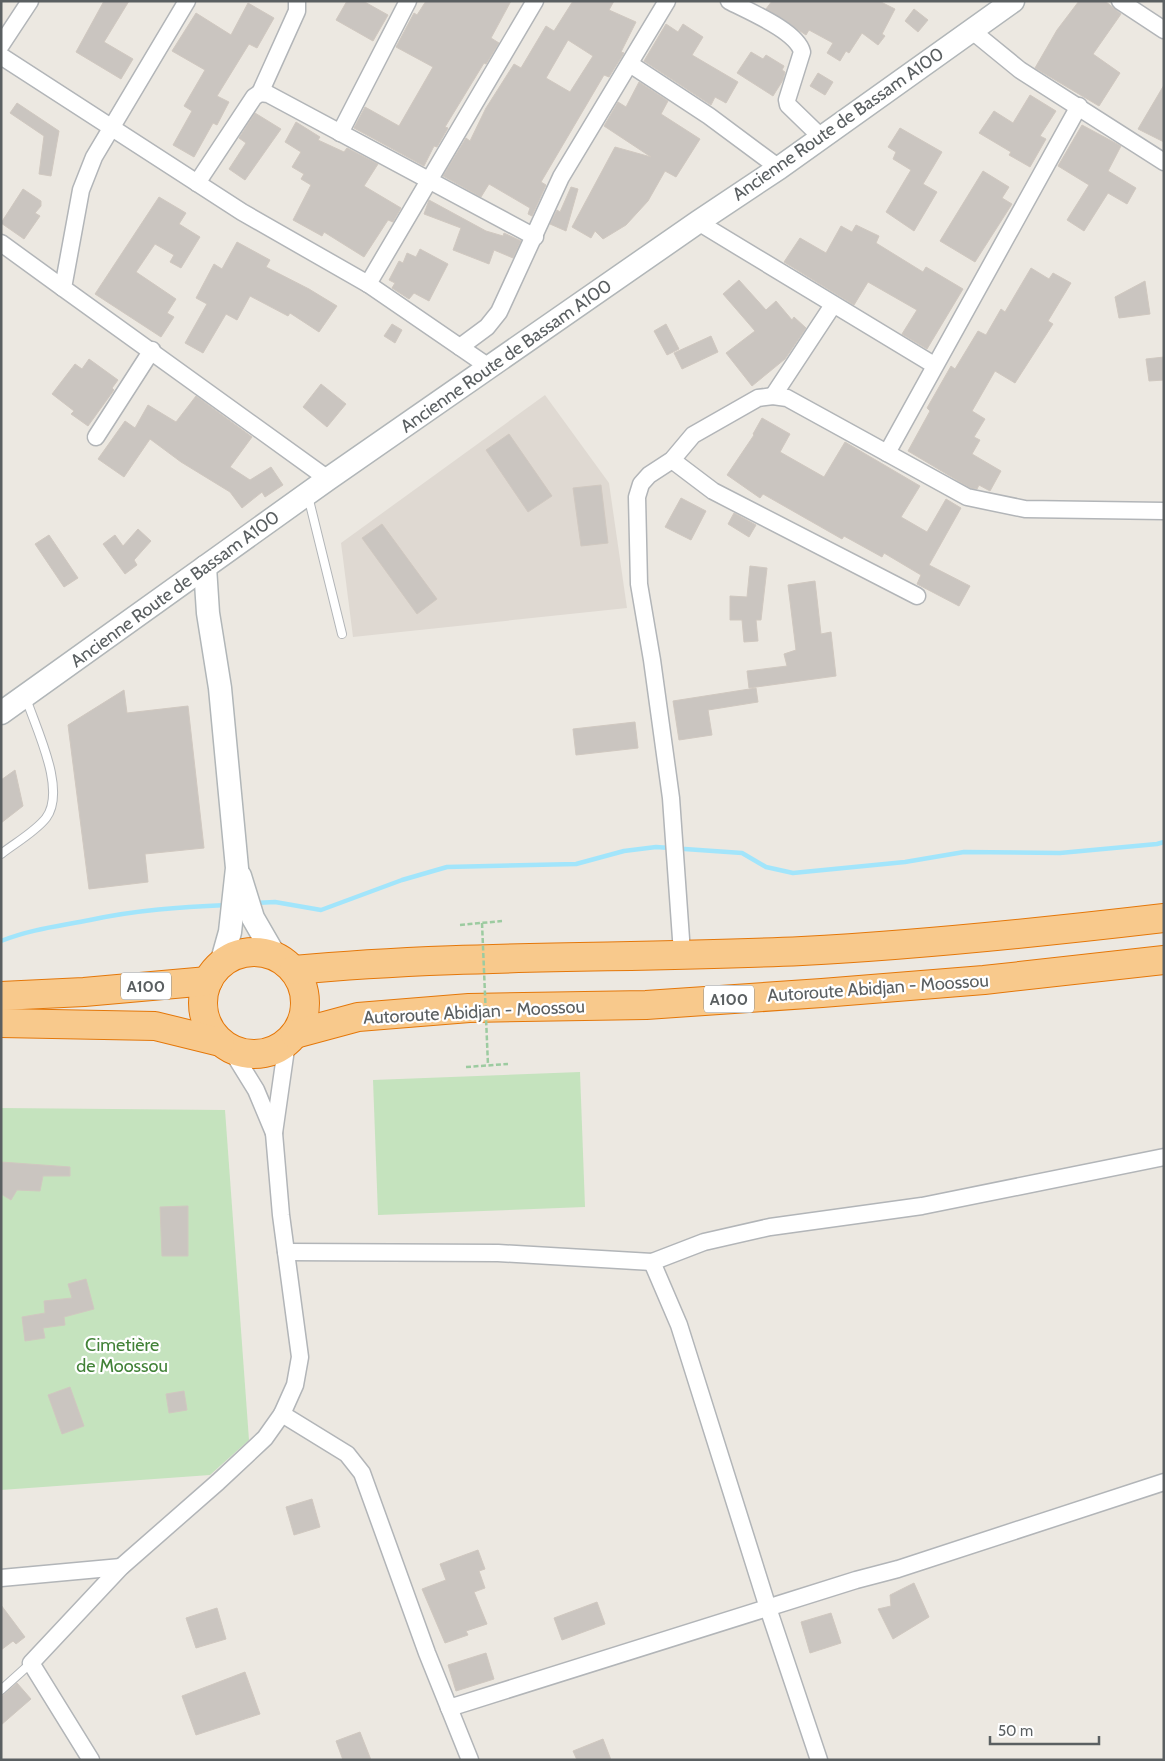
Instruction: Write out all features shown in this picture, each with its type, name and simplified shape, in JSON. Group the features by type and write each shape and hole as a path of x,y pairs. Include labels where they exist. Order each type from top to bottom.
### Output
{"highway":[{"path":"284,963 302,985 306,1002 303,1019 291,1038 274,1050 260,1054 244,1053 225,1045 210,1029 204,1014 203,997 214,973 233,957 246,952 261,952 284,963 352,965 682,953 802,951 984,937 1164,918"},
{"name":"Autoroute Abidjan - Moossou","path":"291,1038 358,1017 469,1008 646,1005 812,994 984,980 1164,960"},
{"name":"A100","path":"1,996 84,992 214,973"},
{"name":"A100","path":"1,1023 155,1026 225,1045"}],"main road":[{"name":"Ancienne Route de Bassam A100","path":"1,713 328,479 409,425 698,222 779,168 1013,1"},
{"path":"205,567 208,614 220,688 237,868 230,932 214,973"},
{"path":"237,868 253,918 284,963"}],"street":[{"path":"1,45 30,1"},
{"path":"63,288 81,190 94,157 109,128 187,1"},
{"path":"197,184 254,97 260,93 297,11 297,1"},
{"path":"340,133 408,1"},
{"path":"368,284 536,1"},
{"path":"460,347 487,326 499,312 561,177 667,1"},
{"path":"729,1 758,8 795,39 800,46 802,52 787,100 788,105 821,137"},
{"path":"1120,1 1164,30"},
{"path":"970,30 1020,70 1164,162"},
{"path":"1,56 197,184 368,284 489,367"},
{"path":"630,64 709,116 779,168"},
{"path":"260,93 268,94 535,237"},
{"path":"887,453 1079,106"},
{"path":"698,222 934,365"},
{"path":"1,244 152,350 328,479"},
{"path":"773,396 833,304"},
{"path":"96,436 152,350"},
{"path":"682,953 671,798 652,660 641,608 637,497 641,484 649,475 672,460 693,435 758,398 773,396 787,398 967,497 1025,509 1164,511"},
{"path":"672,460 713,491 917,596"},
{"path":"92,1760 31,1663 121,1567 265,1438 282,1414 295,1385 300,1357 286,1252 274,1133 291,1038"},
{"path":"225,1045 256,1090 274,1133"},
{"path":"286,1252 498,1253 652,1262 704,1242 770,1227 922,1206 1164,1157"},
{"path":"652,1262 679,1325 768,1608 819,1760"},
{"path":"282,1414 347,1454 362,1473 470,1760"},
{"path":"450,1708 898,1569 1164,1482"},
{"path":"1,1578 121,1567"}],"lane":[{"path":"307,494 342,634"},
{"path":"2,854 46,819 54,803 54,783 26,696"},
{"path":"1,1690 31,1663"}],"path":[{"path":"460,925 502,921"},
{"path":"482,923 488,1065"},
{"path":"466,1067 508,1064"}],"shaded area":[{"path":"545,395 609,483 627,608 353,637 341,543"}],"green space":[{"path":"580,1072 585,1207 378,1215 373,1080"},
{"name":"Cimetière de Moossou","path":"1,1108 225,1110 249,1440 210,1475 1,1490"}],"building":[{"path":"104,1 129,1 104,42 133,59 121,79 76,52"},
{"path":"347,1 363,1 388,15 373,41 336,20"},
{"path":"426,1 511,1 491,38 499,43 486,64 484,63 445,127 448,128 437,147 434,146 424,166 354,128 365,107 399,126 433,67 396,47 414,13 417,15"},
{"path":"573,1 614,1 609,10 636,22 621,52 624,53 609,77 604,75 541,182 546,185 532,216 528,214 530,208 489,184 481,197 443,176 466,138 470,141 486,108 514,64 521,68 546,26 554,31","holes":["568,40 593,56 570,92 546,78"]},
{"path":"772,1 879,1 895,9 882,34 885,36 878,45 862,33 849,53 846,51 840,61 827,53 833,43 809,30 806,35 766,9"},
{"path":"1079,1 1105,1 1121,14 1093,54 1120,73 1099,106 1035,68 1057,30"},
{"path":"248,3 274,18 257,48 249,44 217,96 229,102 217,125 213,123 194,157 173,145 192,111 184,106 205,70 172,51 196,13 231,35"},
{"path":"914,9 928,20 918,32 905,21"},
{"path":"666,24 678,32 683,24 703,37 692,55 738,82 726,103 715,97 711,105 644,61"},
{"path":"751,52 763,59 766,55 784,66 782,70 785,72 783,80 773,96 737,73"},
{"path":"818,73 833,82 825,95 810,86"},
{"path":"639,82 668,101 661,114 700,139 676,177 665,171 648,201 626,225 603,239 595,231 591,238 572,227 615,147 651,157 604,126 618,102 626,107"},
{"path":"1164,85 1164,142 1138,129"},
{"path":"1030,95 1056,111 1040,136 1046,139 1030,167 1009,155 1011,152 979,133 994,111 1013,123"},
{"path":"17,103 59,131 51,176 39,174 44,136 10,113"},
{"path":"255,113 281,129 245,180 229,169 246,143 239,138"},
{"path":"296,122 320,137 318,140 344,152 347,148 378,164 364,186 401,208 393,222 388,220 364,257 324,232 322,236 293,220 311,185 301,179 304,174 292,167 301,152 285,142"},
{"path":"1082,125 1121,146 1108,171 1136,188 1127,204 1108,193 1084,231 1067,220 1089,185 1058,166"},
{"path":"900,128 942,152 923,184 937,192 914,231 886,212 911,170 893,159 896,152 888,147"},
{"path":"983,171 1009,187 1002,198 1012,204 975,262 940,241"},
{"path":"571,187 578,189 566,231 550,224 557,210 560,212"},
{"path":"23,189 41,201 41,206 35,213 40,216 24,239 1,223"},
{"path":"159,197 186,213 179,224 200,237 181,268 170,262 174,255 155,244 136,272 176,299 167,313 174,317 161,337 95,294"},
{"path":"429,200 486,231 503,236 504,233 521,241 513,258 494,250 489,264 453,250 461,228 424,214"},
{"path":"856,225 879,236 876,243 923,272 926,267 963,289 927,349 902,334 917,310 868,282 854,305 784,262 800,238 826,253 841,226 852,232"},
{"path":"237,242 270,260 266,267 337,306 319,332 290,313 288,316 250,296 237,320 226,314 203,353 185,343 207,304 196,298 214,264 222,269"},
{"path":"420,249 448,264 429,301 414,293 409,299 392,288 395,283 389,280 399,261 403,263 407,253 416,257"},
{"path":"1031,268 1049,279 1053,273 1071,283 1048,321 1053,324 1015,383 995,371 972,411 985,419 974,437 980,440 972,454 1001,471 990,491 979,485 977,489 970,488 908,451 930,411 927,408 951,366 955,369 978,331 986,335 1001,309 1005,312"},
{"path":"739,280 766,310 776,301 792,320 794,317 806,328 785,359 752,386 726,353 755,331 723,294"},
{"path":"1145,281 1150,314 1119,318 1115,297"},
{"path":"392,324 402,330 395,343 384,336"},
{"path":"666,324 679,349 667,355 654,331"},
{"path":"711,336 718,352 682,369 674,353"},
{"path":"1164,357 1164,380 1149,381 1146,359"},
{"path":"89,359 118,380 112,388 114,390 88,426 71,414 74,411 52,394 75,364 82,369"},
{"path":"321,384 346,404 327,427 303,407"},
{"path":"196,396 252,437 230,467 250,480 271,467 283,485 265,497 262,492 242,508 230,492 181,462 150,439 124,477 98,459 125,421 135,428 148,405 176,422"},
{"path":"762,418 790,434 780,452 824,477 845,442 920,486 901,517 927,532 946,499 961,508 929,565 970,586 959,606 917,584 921,575 884,553 882,557 844,536 842,539 763,494 760,498 727,475 754,435"},
{"path":"509,434 552,496 528,512 486,450"},
{"path":"601,485 608,543 581,546 573,488"},
{"path":"681,498 706,511 691,540 665,527"},
{"path":"734,513 756,525 749,537 728,524"},
{"path":"382,524 437,599 417,614 362,538"},
{"path":"138,529 151,541 134,560 137,565 125,574 103,544 115,535 123,546"},
{"path":"49,535 78,578 64,587 35,544"},
{"path":"750,566 767,568 761,620 756,620 758,641 744,642 742,620 730,620 730,596 747,597"},
{"path":"815,581 821,634 831,632 836,676 749,688 747,671 787,666 784,654 796,650 788,585"},
{"path":"756,688 758,702 708,710 712,735 679,740 673,701"},
{"path":"124,690 127,713 188,706 204,848 145,854 148,882 89,889 68,725"},
{"path":"635,722 638,748 576,755 573,729"},
{"path":"15,770 23,806 1,823 1,780"},
{"path":"1,1162 70,1167 70,1176 43,1176 40,1191 17,1190 11,1200 1,1194"},
{"path":"188,1206 188,1256 162,1256 160,1207"},
{"path":"86,1279 94,1309 64,1317 65,1325 43,1328 45,1338 25,1341 22,1317 45,1313 44,1301 72,1298 68,1284"},
{"path":"70,1387 84,1426 62,1434 48,1395"},
{"path":"184,1391 187,1410 169,1413 166,1394"},
{"path":"312,1499 320,1527 294,1535 286,1507"},
{"path":"478,1550 485,1569 479,1571 485,1588 474,1592 487,1624 466,1631 468,1635 445,1643 422,1589 446,1580 440,1564"},
{"path":"914,1583 929,1617 893,1639 878,1609 891,1606 890,1595"},
{"path":"597,1602 605,1624 562,1640 554,1618"},
{"path":"1,1605 25,1637 16,1644 13,1641 1,1650"},
{"path":"217,1608 226,1639 196,1648 186,1618"},
{"path":"831,1613 841,1643 810,1653 801,1622"},
{"path":"486,1653 494,1679 456,1691 448,1665"},
{"path":"245,1672 260,1714 196,1735 182,1696"},
{"path":"17,1683 31,1699 1,1725 1,1697"},
{"path":"360,1732 371,1760 343,1760 336,1741"},
{"path":"603,1739 611,1760 577,1760 573,1751"}],"waterway":[{"path":"255,903 275,902 321,910 402,880 447,867 576,864 624,851 656,847 742,853 766,867 793,873 905,862 964,852 1060,853 1164,842"},
{"path":"1,941 34,931 141,911 227,905"}]}
